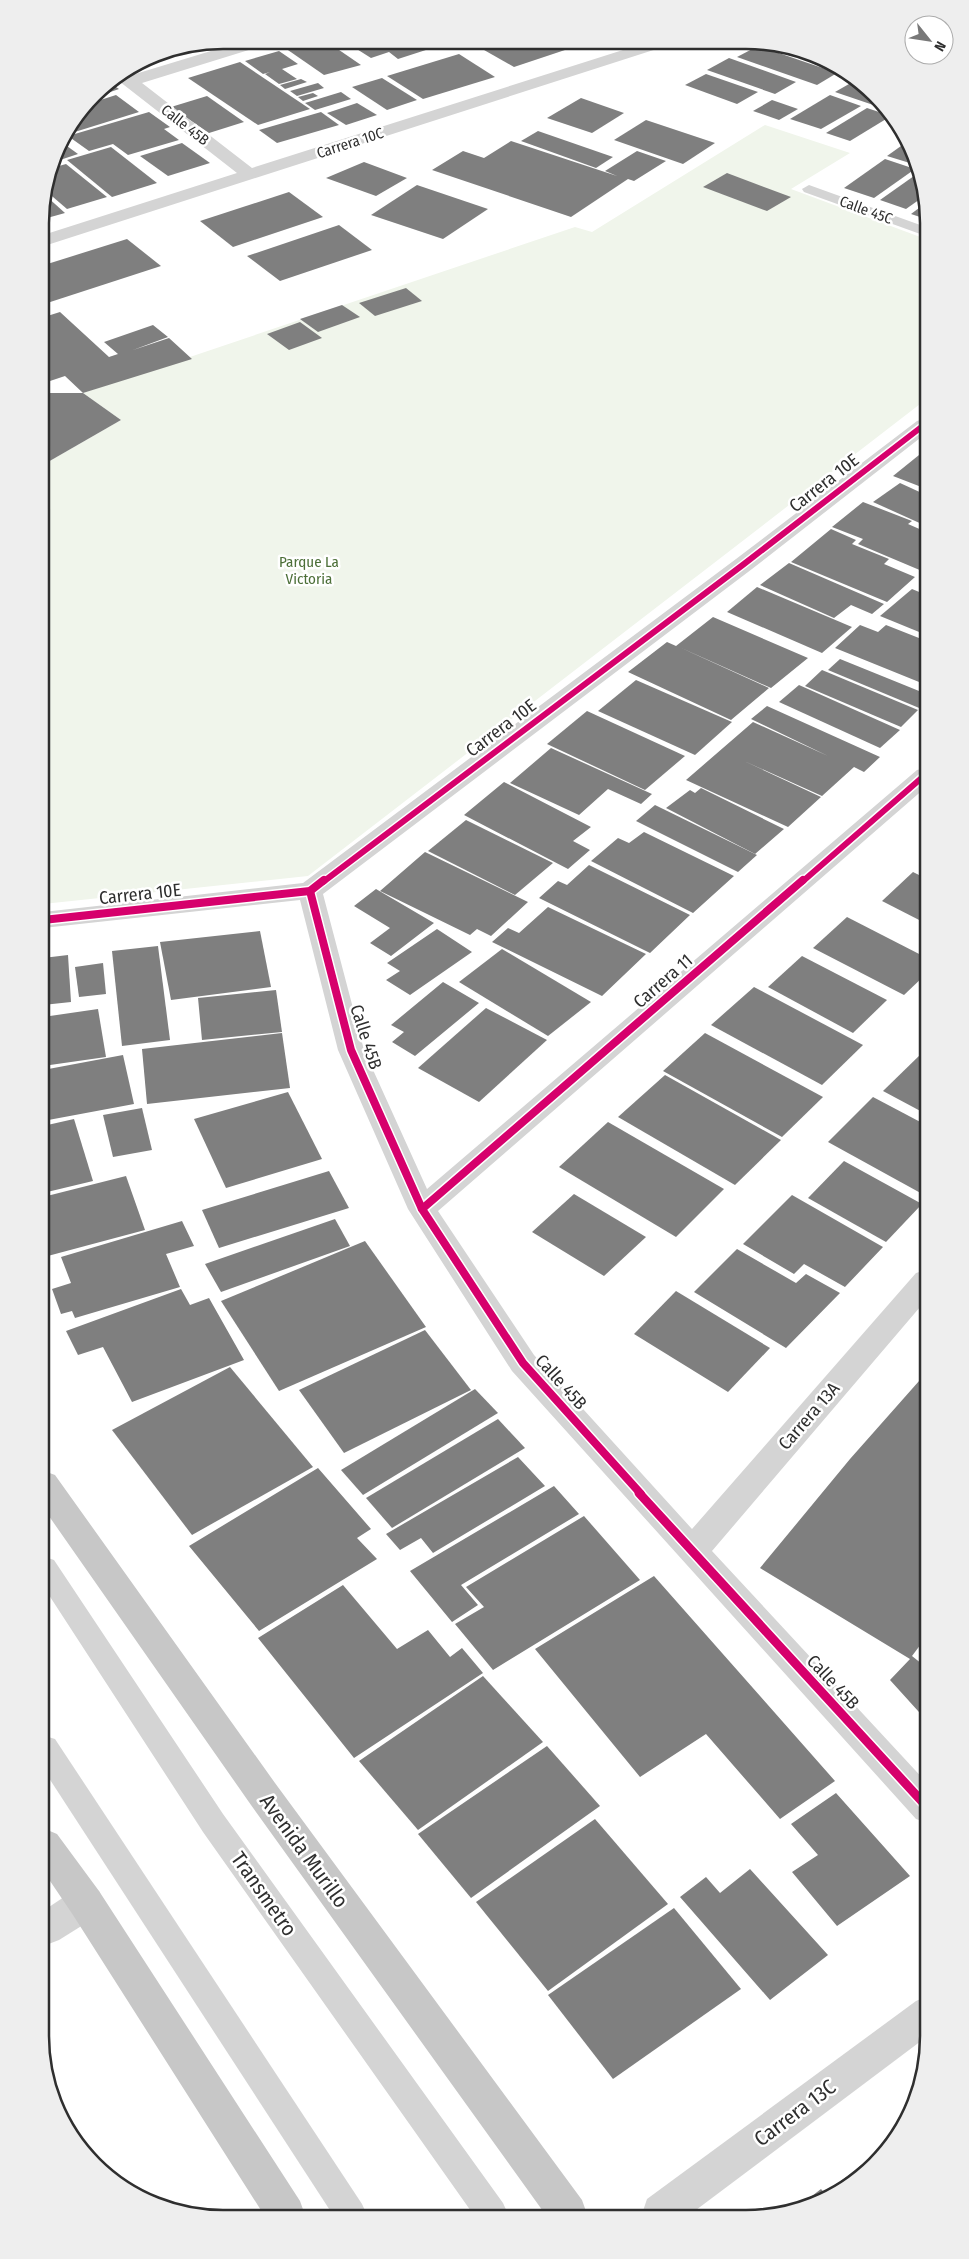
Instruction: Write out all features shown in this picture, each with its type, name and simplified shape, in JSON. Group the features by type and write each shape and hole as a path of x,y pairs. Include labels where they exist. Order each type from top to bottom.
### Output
{"main road":[{"name":"Avenida Murillo","path":"49,1491 263,1794 565,2210"},
{"path":"49,1851 86,1903 283,2210"}],"street":[{"path":"127,77 231,49"},
{"name":"Carrera 10C","path":"49,239 641,49"},
{"name":"Calle 45B","path":"126,78 250,175"},
{"name":"Carrera 10E","path":"49,919 310,890 744,564 920,427"},
{"name":"Carrera 11","path":"422,1209 920,779"},
{"name":"Calle 45B","path":"310,890 351,1050 422,1209 523,1363 692,1551 920,1799"},
{"name":"Carrera 13A","path":"692,1551 920,1288"},
{"path":"49,1926 86,1903"},
{"name":"Carrera 13C","path":"665,2210 920,2019"}],"lane":[{"name":"Calle 45C","path":"810,189 920,230"},
{"name":"Transmetro","path":"49,1574 213,1823 489,2210"},
{"path":"49,1754 348,2210"}],"green space":[{"name":"Parque La Victoria","path":"765,125 850,153 791,189 920,237 920,404 308,876 49,903 49,461 121,420 83,393 575,227 592,232"}],"building":[{"path":"286,49 338,49 361,65 324,75"},
{"path":"357,49 429,49 398,59 389,52 371,58"},
{"path":"482,49 568,49 514,67"},
{"path":"752,49 773,51 836,74 817,85 737,57"},
{"path":"279,51 298,64 282,69 297,79 279,84 265,74 270,72 263,74 245,61"},
{"path":"459,54 495,77 423,99 387,76"},
{"path":"729,58 796,82 775,94 707,70"},
{"path":"240,62 310,109 258,125 188,78"},
{"path":"706,74 758,92 737,104 685,85"},
{"path":"382,78 417,100 387,110 352,87"},
{"path":"301,79 307,82 285,89 280,85"},
{"path":"318,83 324,88 297,96 290,91"},
{"path":"850,83 874,105 835,92"},
{"path":"115,86 119,89 107,93"},
{"path":"341,92 351,99 315,110 305,103"},
{"path":"313,93 318,96 303,101 298,97"},
{"path":"116,95 139,112 75,132 100,100"},
{"path":"830,95 861,106 821,129 790,119"},
{"path":"207,96 244,122 209,133 171,107"},
{"path":"581,98 624,113 592,133 547,118"},
{"path":"772,100 798,109 779,120 753,111"},
{"path":"357,103 377,115 346,125 327,113"},
{"path":"867,108 880,112 886,119 850,141 826,133"},
{"path":"149,112 170,127 164,129 179,140 128,155 113,144 89,151 71,138 73,135"},
{"path":"321,112 339,125 277,143 259,130"},
{"path":"646,120 715,143 683,164 614,140"},
{"path":"538,131 613,157 596,168 521,141"},
{"path":"511,141 617,176 605,171 637,151 666,161 634,181 628,179 571,217 432,170 463,151 484,158"},
{"path":"182,143 210,163 168,176 140,156"},
{"path":"902,145 909,163 887,156"},
{"path":"67,146 78,154 61,160"},
{"path":"111,147 157,183 112,197 67,160"},
{"path":"885,159 911,168 912,171 874,198 844,188"},
{"path":"364,162 407,178 376,196 326,178"},
{"path":"66,164 107,197 67,209 51,195 59,166"},
{"path":"727,173 791,197 767,211 703,187"},
{"path":"913,176 919,200 906,209 880,200"},
{"path":"417,185 488,209 443,239 371,215"},
{"path":"289,192 323,217 233,247 200,221"},
{"path":"50,200 65,213 49,217"},
{"path":"919,208 920,217 911,214"},
{"path":"339,225 372,250 280,281 247,256"},
{"path":"127,239 161,266 49,302 49,263"},
{"path":"406,288 422,301 375,316 359,303"},
{"path":"342,305 360,317 318,332 300,319"},
{"path":"60,312 109,357 118,354 104,342 153,325 168,337 133,350 169,338 192,359 83,393 65,376 49,381 49,315"},
{"path":"300,322 322,338 289,350 267,334"},
{"path":"49,393 83,393 121,420 49,461"},
{"path":"920,454 920,486 893,476"},
{"path":"900,483 920,492 920,523 873,502"},
{"path":"863,502 912,521 908,524 920,529 920,570 858,544 863,539 832,527"},
{"path":"831,529 856,540 852,544 889,559 884,564 915,577 887,602 791,562"},
{"path":"789,563 884,604 872,614 851,605 834,618 760,585"},
{"path":"757,587 852,627 822,653 727,612"},
{"path":"912,589 920,592 920,632 880,616"},
{"path":"713,617 808,658 771,688 679,647 769,688 731,720 628,672 667,642 676,646"},
{"path":"860,625 878,632 886,625 920,638 920,682 835,648"},
{"path":"840,659 920,691 920,708 828,670"},
{"path":"822,670 918,710 901,727 805,686"},
{"path":"636,680 732,722 695,755 598,711"},
{"path":"799,685 900,730 880,748 779,702"},
{"path":"767,706 880,757 864,772 854,767 822,796 744,761 821,797 788,827 686,780 753,722 828,756 751,719"},
{"path":"587,711 685,756 645,790 547,744"},
{"path":"551,748 652,794 641,804 608,789 579,815 510,783"},
{"path":"504,782 591,827 573,841 590,850 568,869 464,815"},
{"path":"701,788 784,829 755,854 666,808 690,790 695,793"},
{"path":"655,805 757,855 738,872 636,821"},
{"path":"466,820 553,863 515,895 428,851"},
{"path":"644,832 734,876 693,913 591,861 618,838 629,843"},
{"path":"425,852 528,902 491,936 477,929 470,935 380,891"},
{"path":"589,865 690,915 650,953 539,898 558,881 567,885"},
{"path":"913,872 920,876 920,920 882,901"},
{"path":"376,889 434,923 391,956 370,943 390,928 354,906"},
{"path":"548,907 646,954 602,996 492,942 508,928 519,933"},
{"path":"847,917 920,954 920,980 904,995 813,948"},
{"path":"437,929 472,952 410,995 386,980 400,971 387,963"},
{"path":"260,931 271,987 171,1000 160,942"},
{"path":"158,946 170,1040 122,1046 112,951"},
{"path":"502,949 591,1002 548,1036 459,982"},
{"path":"68,955 71,1002 49,1004 49,957"},
{"path":"802,956 887,1000 853,1033 768,987"},
{"path":"103,963 106,994 79,997 75,967"},
{"path":"443,982 479,1003 415,1056 392,1042 404,1032 391,1025"},
{"path":"754,987 863,1045 822,1085 711,1025"},
{"path":"276,990 282,1032 202,1040 198,998"},
{"path":"486,1008 547,1040 479,1102 418,1068"},
{"path":"98,1009 106,1057 49,1065 49,1016"},
{"path":"282,1033 290,1088 147,1104 142,1049"},
{"path":"705,1033 823,1097 782,1137 663,1071"},
{"path":"123,1055 134,1104 49,1120 49,1069"},
{"path":"920,1055 920,1111 883,1091"},
{"path":"665,1075 781,1140 735,1185 618,1117"},
{"path":"288,1092 322,1159 226,1188 194,1119"},
{"path":"873,1097 920,1122 920,1193 828,1142"},
{"path":"142,1108 152,1150 113,1157 103,1115"},
{"path":"74,1119 93,1181 49,1192 49,1125"},
{"path":"608,1122 724,1189 676,1237 559,1167"},
{"path":"844,1161 920,1203 920,1206 886,1242 808,1198"},
{"path":"329,1171 349,1208 219,1248 202,1210"},
{"path":"126,1176 145,1230 49,1256 49,1195"},
{"path":"574,1194 646,1237 604,1276 532,1232"},
{"path":"792,1195 883,1247 845,1287 804,1264 794,1274 743,1244"},
{"path":"335,1219 350,1246 221,1292 205,1264"},
{"path":"182,1221 194,1246 166,1254 180,1287 75,1318 72,1311 61,1314 52,1289 71,1283 61,1257"},
{"path":"365,1241 426,1327 279,1391 221,1301"},
{"path":"737,1249 796,1283 806,1274 840,1293 786,1348 694,1292"},
{"path":"181,1289 190,1305 209,1298 244,1360 132,1402 103,1347 78,1355 66,1331"},
{"path":"676,1291 770,1348 728,1392 634,1334"},
{"path":"425,1330 471,1390 344,1453 299,1390"},
{"path":"230,1367 313,1467 192,1535 112,1430"},
{"path":"920,1380 920,1645 912,1656 920,1662 920,1713 890,1680 910,1659 760,1568 850,1459"},
{"path":"475,1389 498,1413 363,1495 341,1470"},
{"path":"498,1419 525,1448 392,1528 366,1498"},
{"path":"518,1457 545,1486 433,1553 421,1538 400,1550 386,1534"},
{"path":"318,1468 371,1529 357,1538 377,1559 259,1631 189,1546"},
{"path":"554,1486 579,1514 461,1585 478,1605 452,1622 410,1571"},
{"path":"584,1516 640,1580 493,1670 455,1624 484,1607 466,1587"},
{"path":"654,1576 835,1781 780,1819 706,1734 640,1777 535,1649"},
{"path":"343,1585 397,1649 428,1630 450,1657 462,1648 483,1673 354,1758 258,1638"},
{"path":"483,1676 543,1742 418,1830 359,1761"},
{"path":"547,1746 600,1806 471,1898 418,1834"},
{"path":"836,1793 910,1876 837,1926 792,1872 818,1855 791,1824"},
{"path":"595,1819 668,1904 548,1991 476,1902"},
{"path":"750,1869 828,1955 770,2000 680,1897 706,1877 720,1893"},
{"path":"674,1908 741,1989 613,2079 548,1995"},
{"path":"869,2159 861,2167 836,2185"},
{"path":"821,2189 823,2192 813,2197 809,2198"}],"cycle path":[{"path":"49,919 310,891 744,564 920,428"},
{"path":"422,1209 920,779"},
{"path":"310,891 351,1050 422,1209 523,1363 692,1551 920,1799"}]}
